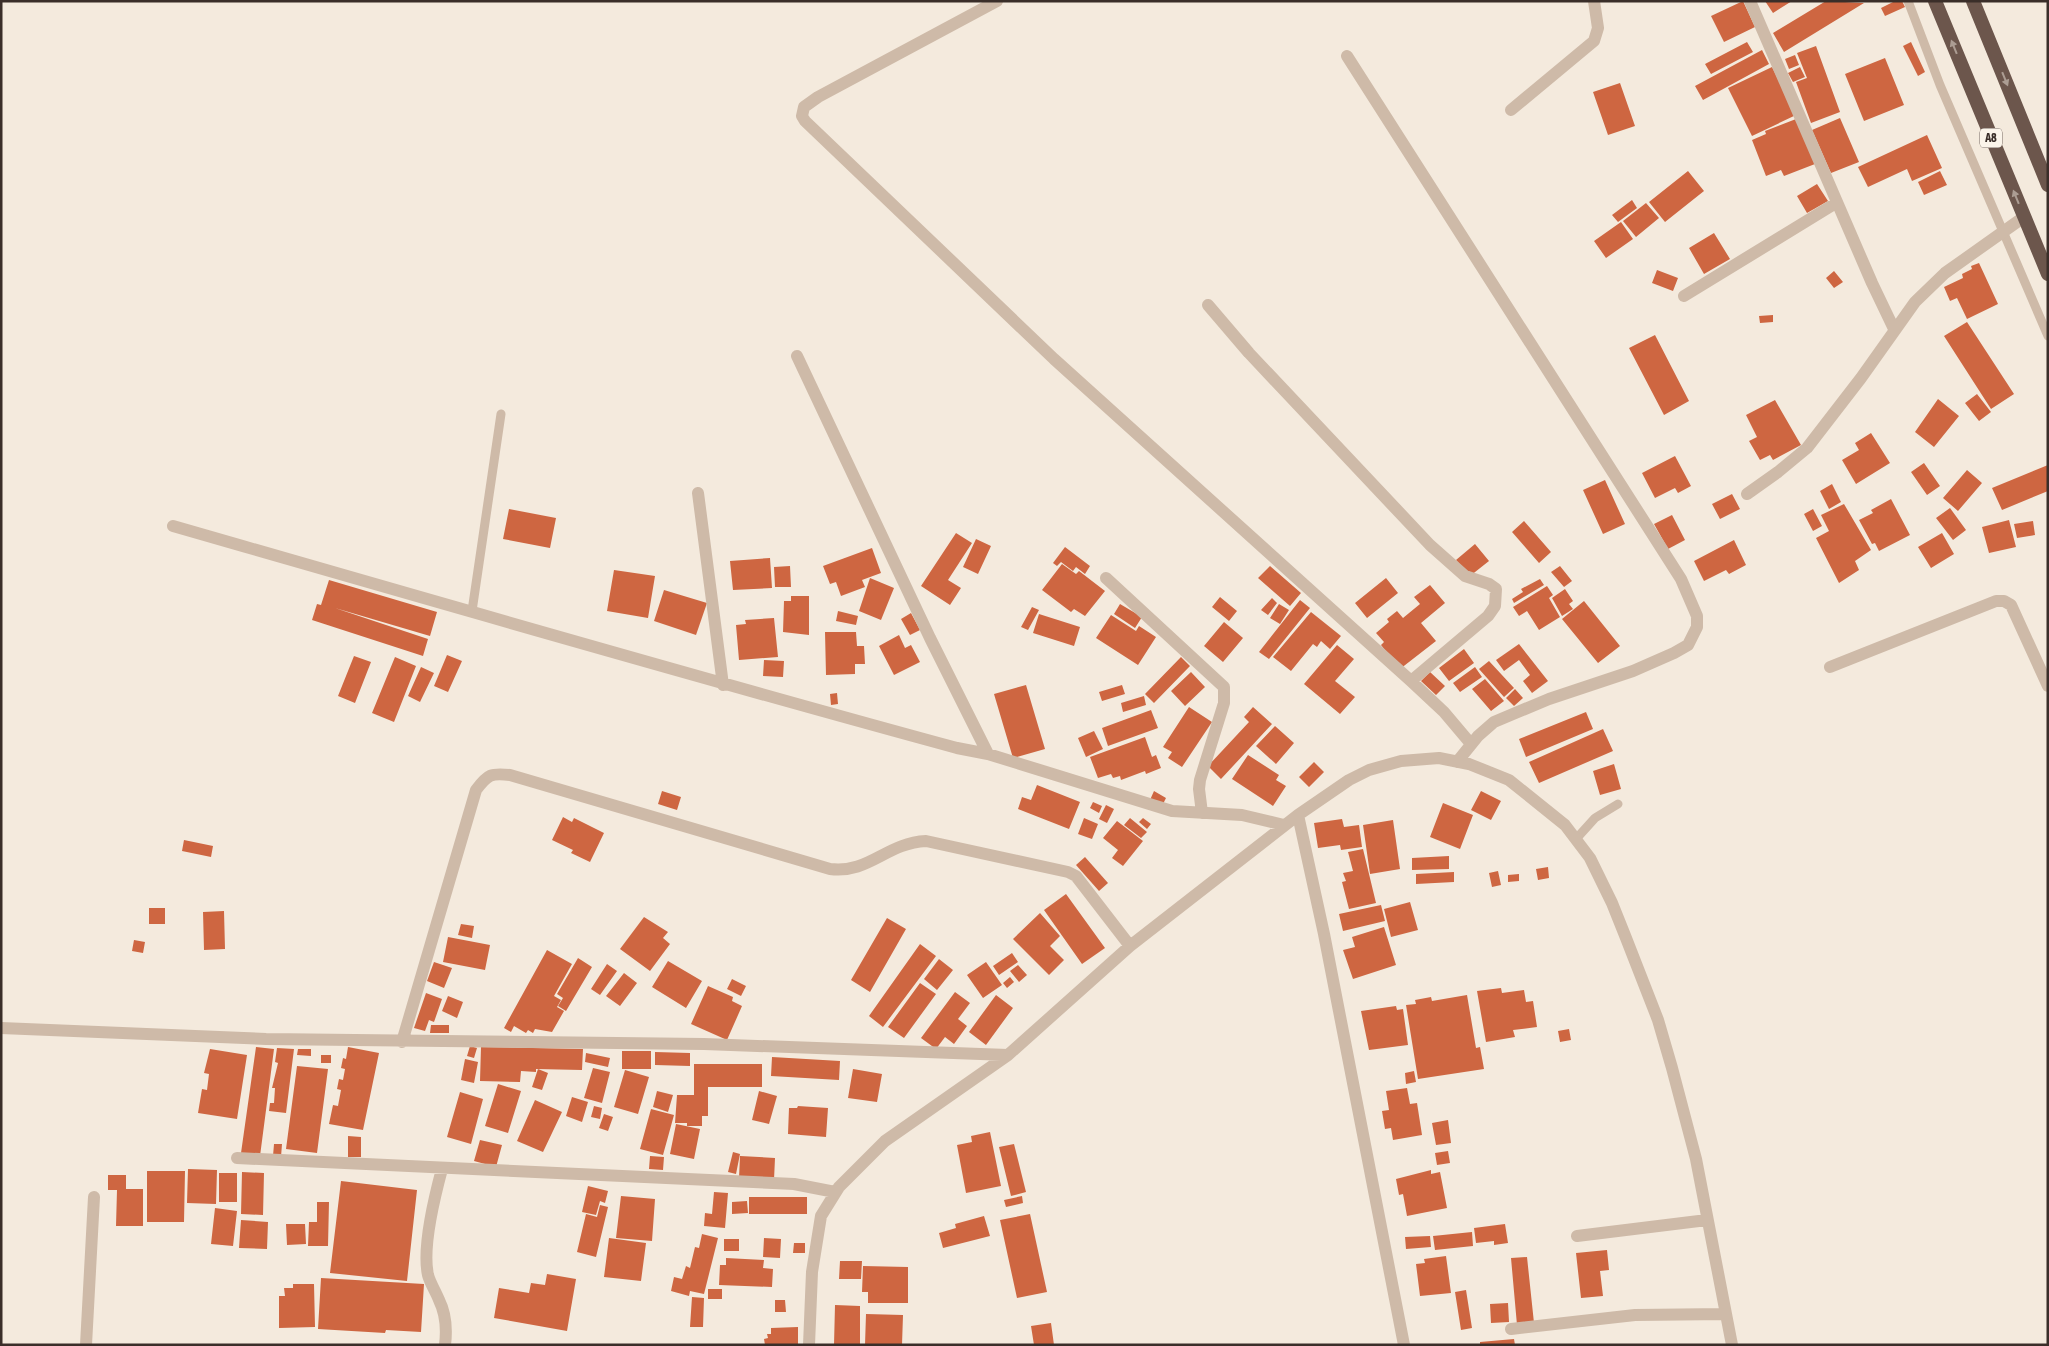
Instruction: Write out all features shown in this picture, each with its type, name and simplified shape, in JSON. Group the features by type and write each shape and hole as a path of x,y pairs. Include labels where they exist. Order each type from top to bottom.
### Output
{"highway":[{"name":"A8","path":"1935,1 2048,274"},
{"path":"1973,1 2047,179"}],"street":[{"path":"996,1 818,97 804,107 802,116 1054,359 1411,681 1444,712 1471,744"},
{"path":"1511,110 1594,41 1598,28 1594,1"},
{"path":"1750,1 1836,203 1894,329"},
{"path":"1347,56 1681,579 1697,616 1697,627 1693,636 1688,644 1674,653 1633,671 1515,712 1490,725 1471,744 1457,762"},
{"path":"1684,296 1836,203"},
{"path":"1747,494 1790,463 1807,448 1862,378 1914,302 1945,273 2024,217"},
{"path":"1208,305 1249,353 1430,545 1465,576 1475,581 1489,584 1496,589 1495,606 1488,616 1411,681"},
{"path":"797,356 930,638 988,754"},
{"path":"698,492 724,685"},
{"path":"173,526 724,685 957,748 988,754 1100,787 1148,805 1172,811 1242,815 1284,825"},
{"path":"1106,578 1224,687 1224,702 1200,780 1199,789 1202,813"},
{"path":"1830,668 1996,601 2004,601 2010,605 2048,686"},
{"path":"809,1345 811,1290 816,1237 821,1216 835,1192 885,1141 1008,1055 1130,946 1298,815 1349,780 1369,770 1401,761 1439,758 1469,764 1509,780 1565,825 1590,858 1612,903 1658,1020 1696,1159 1732,1345"},
{"path":"402,1042 476,790 485,778 493,774 520,778 830,869 846,871 857,868 909,842 926,841 1068,872 1076,876 1130,946"},
{"path":"1298,815 1324,934 1404,1345"},
{"path":"1,1028 402,1042 704,1044 1008,1055"},
{"path":"237,1158 794,1184 835,1192"},
{"path":"442,1169 435,1195 430,1230 428,1275 440,1302 447,1328 445,1345"},
{"path":"86,1345 94,1197"},
{"path":"1577,1236 1707,1220"},
{"path":"1511,1329 1635,1314 1726,1314"}],"lane":[{"path":"1908,1 1940,85 2048,336"},
{"path":"472,612 501,414"},
{"path":"1576,838 1595,818 1618,804"}],"building":[{"path":"1743,1 1755,27 1724,42 1711,16"},
{"path":"1765,1 1792,1 1773,13"},
{"path":"1826,1 1864,3 1784,52 1773,33"},
{"path":"1895,1 1902,1 1905,7 1885,16 1881,8"},
{"path":"1747,42 1753,52 1711,74 1705,64"},
{"path":"1911,42 1925,72 1918,76 1903,46"},
{"path":"1816,46 1840,112 1811,123 1796,82 1807,78 1797,53"},
{"path":"1762,50 1769,64 1703,100 1695,86"},
{"path":"1795,55 1799,65 1789,69 1785,59"},
{"path":"1885,58 1904,105 1864,121 1845,74"},
{"path":"1772,67 1796,115 1752,136 1728,88"},
{"path":"1800,67 1805,77 1793,82 1788,73"},
{"path":"1620,83 1635,126 1608,135 1593,92"},
{"path":"1840,118 1859,162 1831,173 1812,130"},
{"path":"1796,119 1815,164 1784,176 1781,170 1766,176 1752,140 1766,134 1765,131"},
{"path":"1927,135 1942,168 1912,181 1907,169 1868,187 1858,167"},
{"path":"1688,171 1704,191 1665,222 1649,202"},
{"path":"1940,171 1947,185 1924,195 1918,182"},
{"path":"1817,184 1828,201 1807,213 1797,196"},
{"path":"1632,200 1637,208 1618,222 1612,215"},
{"path":"1646,203 1659,218 1636,237 1623,221"},
{"path":"1621,222 1633,239 1606,258 1594,241"},
{"path":"1714,233 1730,259 1704,274 1689,248"},
{"path":"1979,263 1998,304 1967,319 1957,298 1950,301 1944,287 1963,278 1962,274 1972,269 1971,266"},
{"path":"1657,270 1678,278 1673,291 1652,283"},
{"path":"1834,271 1843,282 1834,288 1826,278"},
{"path":"1773,315 1773,322 1760,323 1759,316"},
{"path":"1967,322 2014,394 1991,409 1944,336"},
{"path":"1655,335 1689,401 1664,415 1629,348"},
{"path":"1977,394 1991,412 1979,421 1965,403"},
{"path":"1938,399 1959,416 1934,447 1915,432"},
{"path":"1775,400 1801,445 1773,460 1770,455 1760,460 1749,441 1757,437 1746,415"},
{"path":"1871,433 1890,463 1856,484 1842,460 1859,450 1855,443"},
{"path":"1675,456 1691,486 1678,493 1675,488 1655,498 1642,473"},
{"path":"1924,463 1940,486 1927,495 1911,472"},
{"path":"2048,465 2048,491 2002,510 1992,488"},
{"path":"1967,470 1982,483 1958,511 1943,498"},
{"path":"1605,480 1625,524 1603,534 1583,490"},
{"path":"1832,484 1841,502 1829,509 1820,491"},
{"path":"1732,494 1740,509 1720,519 1712,504"},
{"path":"1891,499 1910,535 1879,551 1875,543 1872,544 1859,520 1873,513 1871,510"},
{"path":"1844,504 1871,550 1855,561 1859,570 1839,583 1816,538 1829,531 1821,515"},
{"path":"1950,508 1966,530 1953,540 1936,518"},
{"path":"509,509 556,518 550,548 503,539"},
{"path":"1813,509 1822,526 1813,531 1804,514"},
{"path":"1672,515 1685,540 1668,549 1654,524"},
{"path":"2009,520 2016,547 1989,553 1982,527"},
{"path":"1524,521 1551,552 1539,563 1512,532"},
{"path":"2033,521 2035,535 2017,538 2014,524"},
{"path":"956,533 972,543 948,580 961,588 950,605 921,586"},
{"path":"1942,533 1954,554 1931,568 1918,547"},
{"path":"976,539 991,546 978,574 963,567"},
{"path":"1734,540 1746,565 1729,574 1726,570 1704,581 1694,561"},
{"path":"1475,544 1489,561 1470,576 1456,560"},
{"path":"1065,547 1090,566 1085,574 1076,567 1073,571 1061,562 1057,566 1053,563"},
{"path":"872,548 881,573 862,580 865,587 841,596 836,582 830,584 823,566"},
{"path":"770,558 772,588 733,590 730,561"},
{"path":"1062,564 1076,574 1079,571 1105,591 1085,616 1074,609 1071,612 1042,590"},
{"path":"790,566 791,587 775,587 774,567"},
{"path":"1270,566 1301,593 1290,606 1258,578"},
{"path":"1560,566 1572,581 1564,587 1551,572"},
{"path":"614,570 655,576 648,618 607,611"},
{"path":"870,578 894,588 881,620 859,611"},
{"path":"1386,578 1398,593 1367,618 1355,603"},
{"path":"1540,579 1544,585 1514,603 1512,599 1523,592 1521,589"},
{"path":"329,580 437,612 430,636 335,608 428,639 423,656 312,620 317,604 321,605"},
{"path":"1430,585 1445,603 1421,623 1436,641 1400,669 1381,645 1384,642 1376,633 1389,622 1387,619 1397,611 1403,618 1420,604 1414,597"},
{"path":"1547,586 1553,595 1549,598 1560,617 1539,630 1527,611 1519,616 1513,607"},
{"path":"1565,589 1573,601 1569,604 1573,609 1562,616 1552,598"},
{"path":"664,590 707,603 696,635 654,621"},
{"path":"791,596 809,596 809,635 783,632 784,601 791,601"},
{"path":"1220,597 1237,611 1229,621 1212,607"},
{"path":"1272,598 1277,603 1268,615 1261,610"},
{"path":"1300,600 1310,608 1269,659 1259,652"},
{"path":"1584,601 1620,646 1598,663 1562,619"},
{"path":"1120,604 1142,617 1135,628 1114,614"},
{"path":"1279,604 1289,610 1280,624 1270,618"},
{"path":"1032,607 1039,610 1028,630 1021,627"},
{"path":"838,611 858,616 856,625 836,621"},
{"path":"1311,612 1341,636 1330,649 1321,641 1317,647 1313,644 1291,671 1273,657"},
{"path":"911,613 920,630 910,635 901,619"},
{"path":"1039,614 1080,627 1074,646 1033,633"},
{"path":"1111,615 1136,631 1139,626 1156,637 1138,665 1096,638"},
{"path":"774,618 778,657 739,660 736,625 746,624 745,620"},
{"path":"1224,622 1243,638 1223,662 1204,646"},
{"path":"825,632 856,632 857,646 864,646 865,664 855,664 855,674 826,675"},
{"path":"899,635 905,648 911,645 920,662 894,675 879,646"},
{"path":"1519,644 1548,681 1532,693 1523,681 1530,675 1519,660 1504,671 1496,660"},
{"path":"1337,645 1354,659 1335,681 1355,697 1340,714 1304,684"},
{"path":"1464,649 1474,663 1449,681 1439,668"},
{"path":"447,655 462,661 448,692 434,686"},
{"path":"354,656 371,662 355,703 338,696"},
{"path":"395,657 416,666 394,722 372,713"},
{"path":"1181,657 1190,666 1154,703 1145,694"},
{"path":"764,660 784,661 783,677 763,676"},
{"path":"1489,661 1514,688 1504,697 1479,669"},
{"path":"421,667 434,673 420,702 408,696"},
{"path":"1475,667 1482,677 1460,692 1453,683"},
{"path":"1191,672 1205,687 1185,706 1171,691"},
{"path":"1430,672 1445,686 1436,695 1421,681"},
{"path":"1485,679 1504,701 1491,711 1472,689"},
{"path":"1026,685 1045,749 1013,758 994,694"},
{"path":"1122,685 1125,694 1102,701 1099,692"},
{"path":"1515,689 1523,698 1514,706 1506,698"},
{"path":"837,693 838,704 831,705 830,694"},
{"path":"1144,696 1146,705 1123,712 1121,703"},
{"path":"1189,707 1212,722 1182,767 1168,758 1172,752 1163,747"},
{"path":"1253,707 1272,724 1221,779 1208,766 1249,722 1244,717"},
{"path":"1151,710 1158,728 1108,746 1102,728"},
{"path":"1586,712 1593,729 1526,757 1519,739"},
{"path":"1275,726 1294,743 1276,764 1256,746"},
{"path":"1603,729 1613,751 1539,783 1529,762"},
{"path":"1094,731 1103,749 1086,757 1078,738"},
{"path":"1145,737 1152,757 1156,755 1161,768 1146,774 1145,771 1121,780 1120,776 1113,778 1111,774 1098,778 1090,757"},
{"path":"1248,755 1279,775 1276,780 1286,786 1273,806 1232,779"},
{"path":"1314,762 1324,772 1309,787 1299,777"},
{"path":"1614,764 1621,789 1600,795 1593,771"},
{"path":"1037,785 1080,802 1069,829 1018,809 1022,797 1031,800"},
{"path":"662,791 681,797 677,810 658,804"},
{"path":"1154,791 1166,798 1162,806 1150,800"},
{"path":"1481,791 1501,801 1491,820 1471,810"},
{"path":"1093,802 1102,806 1099,813 1090,808"},
{"path":"1443,803 1473,815 1460,849 1430,837"},
{"path":"1106,805 1114,809 1107,823 1099,819"},
{"path":"563,817 572,822 574,818 604,833 590,862 571,853 573,850 552,840"},
{"path":"1084,818 1098,824 1092,839 1078,834"},
{"path":"1130,818 1147,832 1141,838 1124,825"},
{"path":"1143,818 1151,824 1147,829 1139,822"},
{"path":"1342,819 1344,827 1359,825 1362,847 1341,850 1340,845 1318,848 1314,823"},
{"path":"1393,820 1400,869 1370,874 1363,825"},
{"path":"1117,821 1143,841 1123,866 1112,858 1118,850 1103,838"},
{"path":"184,840 213,846 211,857 182,851"},
{"path":"1363,849 1376,903 1349,909 1342,882 1346,881 1343,873 1353,871 1348,852"},
{"path":"1449,856 1449,869 1412,870 1412,858"},
{"path":"1085,857 1108,883 1099,891 1076,865"},
{"path":"1548,867 1549,878 1538,880 1536,869"},
{"path":"1498,871 1501,885 1492,887 1489,873"},
{"path":"1454,872 1454,882 1416,884 1416,874"},
{"path":"1519,874 1519,881 1508,882 1508,875"},
{"path":"1066,894 1105,948 1082,964 1044,910"},
{"path":"1410,902 1418,930 1391,937 1384,909"},
{"path":"1381,905 1385,921 1343,931 1339,914"},
{"path":"149,908 165,908 165,924 149,924"},
{"path":"224,911 225,949 204,950 203,912"},
{"path":"1040,913 1060,936 1050,946 1064,960 1049,975 1013,939"},
{"path":"644,917 668,932 663,938 670,944 650,971 620,949"},
{"path":"887,918 906,929 870,992 851,980"},
{"path":"461,924 474,926 472,938 458,935"},
{"path":"1384,927 1396,965 1353,979 1343,950 1355,947 1352,937"},
{"path":"448,937 490,945 485,970 443,962"},
{"path":"134,940 145,942 143,953 132,951"},
{"path":"920,944 936,956 883,1027 869,1016"},
{"path":"547,950 572,964 554,996 561,1000 557,1007 564,1011 552,1032 535,1029 533,1033 528,1030 526,1033 514,1026 511,1032 504,1028"},
{"path":"1012,953 1018,962 999,975 993,966"},
{"path":"578,958 592,967 566,1011 558,1006 563,998 557,994"},
{"path":"939,959 953,970 937,990 924,979"},
{"path":"668,961 702,981 686,1008 652,987"},
{"path":"434,962 452,968 444,988 427,981"},
{"path":"986,962 1002,985 983,998 967,975"},
{"path":"607,964 617,971 600,995 591,989"},
{"path":"1018,965 1027,975 1019,982 1010,971"},
{"path":"624,973 637,983 620,1006 606,996"},
{"path":"1010,977 1014,982 1007,988 1003,983"},
{"path":"732,979 746,986 741,996 727,989"},
{"path":"920,983 936,994 904,1038 888,1027"},
{"path":"708,986 733,997 732,1001 742,1006 727,1040 691,1024"},
{"path":"1501,988 1502,993 1524,990 1526,1002 1533,1001 1537,1027 1513,1030 1515,1037 1486,1042 1477,991"},
{"path":"955,992 970,1003 958,1019 967,1026 954,1044 945,1037 936,1049 921,1038"},
{"path":"426,993 442,999 434,1022 429,1020 425,1031 414,1028"},
{"path":"996,995 1013,1008 986,1045 969,1032"},
{"path":"1467,995 1476,1048 1480,1047 1484,1069 1418,1079 1406,1005 1416,1004 1415,1000 1431,997 1432,1001"},
{"path":"448,996 463,1002 457,1018 442,1011"},
{"path":"1396,1006 1397,1010 1403,1009 1408,1045 1369,1050 1361,1011"},
{"path":"431,1025 449,1025 449,1033 430,1033"},
{"path":"1569,1029 1571,1040 1560,1042 1558,1031"},
{"path":"470,1046 477,1048 474,1058 467,1056"},
{"path":"256,1047 274,1049 260,1156 241,1153"},
{"path":"348,1047 379,1053 363,1130 329,1124 333,1105 338,1106 341,1090 337,1089 339,1079 343,1080 345,1069 341,1068 343,1058 346,1059"},
{"path":"481,1047 583,1049 582,1070 536,1069 536,1072 521,1071 520,1082 480,1081"},
{"path":"277,1048 294,1049 286,1113 269,1111 270,1103 274,1103 275,1088 272,1088 278,1063 275,1062"},
{"path":"210,1049 247,1055 237,1119 198,1113 202,1089 207,1090 209,1074 204,1073"},
{"path":"298,1049 311,1049 311,1056 297,1055"},
{"path":"622,1051 651,1051 651,1069 622,1069"},
{"path":"655,1052 690,1053 690,1066 655,1065"},
{"path":"586,1053 610,1058 608,1067 585,1062"},
{"path":"321,1055 331,1055 331,1063 321,1063"},
{"path":"772,1057 840,1061 839,1080 771,1076"},
{"path":"465,1059 478,1062 474,1083 461,1080"},
{"path":"694,1064 762,1064 762,1087 708,1087 708,1116 702,1116 702,1126 687,1126 687,1123 675,1123 677,1095 694,1095"},
{"path":"297,1066 328,1069 317,1153 286,1149"},
{"path":"593,1068 610,1072 602,1103 584,1098"},
{"path":"538,1069 548,1073 542,1090 532,1087"},
{"path":"853,1069 882,1074 877,1102 848,1098"},
{"path":"625,1070 649,1077 638,1114 614,1107"},
{"path":"1414,1071 1416,1082 1406,1084 1405,1073"},
{"path":"498,1084 521,1091 508,1133 485,1126"},
{"path":"1407,1088 1410,1104 1417,1103 1422,1135 1393,1140 1391,1128 1385,1129 1382,1111 1389,1110 1386,1091"},
{"path":"657,1091 673,1095 668,1112 653,1107"},
{"path":"759,1091 777,1096 769,1124 752,1120"},
{"path":"460,1092 483,1099 471,1144 447,1137"},
{"path":"572,1097 588,1102 582,1122 566,1116"},
{"path":"535,1100 562,1112 543,1152 517,1141"},
{"path":"594,1106 602,1108 600,1119 591,1117"},
{"path":"798,1106 828,1108 826,1137 788,1134 789,1108 797,1108"},
{"path":"651,1109 674,1115 663,1155 640,1149"},
{"path":"604,1114 613,1117 608,1131 599,1128"},
{"path":"1448,1120 1451,1143 1436,1145 1432,1123"},
{"path":"676,1124 700,1129 694,1159 670,1154"},
{"path":"990,1132 1001,1186 966,1193 957,1145 972,1142 971,1136"},
{"path":"348,1136 361,1137 361,1157 348,1157"},
{"path":"480,1140 502,1145 496,1167 474,1161"},
{"path":"274,1144 282,1144 281,1157 273,1156"},
{"path":"1014,1144 1026,1192 1011,1196 999,1147"},
{"path":"1448,1151 1450,1163 1437,1165 1435,1153"},
{"path":"733,1152 740,1154 736,1174 728,1172"},
{"path":"650,1156 664,1157 663,1170 649,1169"},
{"path":"740,1156 775,1158 774,1180 739,1178"},
{"path":"188,1169 217,1170 216,1204 187,1203"},
{"path":"1431,1170 1431,1174 1440,1172 1447,1208 1407,1216 1403,1194 1399,1195 1396,1179"},
{"path":"147,1171 185,1171 184,1222 147,1222"},
{"path":"242,1172 264,1173 263,1215 241,1214"},
{"path":"219,1173 237,1173 237,1202 219,1202"},
{"path":"108,1175 126,1175 126,1189 143,1189 143,1226 116,1226 117,1190 108,1190"},
{"path":"341,1181 417,1190 407,1281 330,1273"},
{"path":"588,1186 608,1191 605,1203 600,1201 596,1215 582,1212"},
{"path":"714,1192 728,1193 725,1228 704,1226 705,1213 712,1214"},
{"path":"621,1196 655,1199 652,1241 616,1238"},
{"path":"1022,1196 1023,1203 1006,1207 1004,1200"},
{"path":"749,1197 807,1197 807,1214 749,1214"},
{"path":"747,1201 748,1213 732,1214 732,1202"},
{"path":"317,1202 329,1202 328,1246 308,1246 309,1222 317,1222"},
{"path":"600,1205 608,1207 596,1257 577,1252 586,1214 597,1217"},
{"path":"215,1208 237,1211 233,1246 211,1244"},
{"path":"1030,1214 1047,1292 1017,1298 1000,1220"},
{"path":"984,1216 990,1236 943,1248 939,1233 956,1228 955,1224"},
{"path":"241,1220 268,1222 267,1249 239,1248"},
{"path":"286,1224 305,1224 306,1244 287,1245"},
{"path":"1505,1224 1508,1243 1494,1245 1494,1241 1476,1243 1474,1228"},
{"path":"1472,1232 1473,1246 1435,1250 1433,1236"},
{"path":"702,1234 718,1238 704,1294 690,1291 689,1296 671,1291 674,1277 682,1279 686,1266 690,1268 695,1247 699,1248"},
{"path":"1430,1236 1431,1247 1406,1249 1405,1237"},
{"path":"609,1238 646,1243 641,1281 604,1277"},
{"path":"764,1238 781,1239 780,1258 763,1257"},
{"path":"724,1239 739,1239 739,1251 724,1251"},
{"path":"794,1243 805,1243 805,1253 793,1253"},
{"path":"1607,1250 1609,1270 1600,1271 1603,1296 1581,1298 1576,1253"},
{"path":"1446,1256 1451,1293 1420,1296 1416,1264 1425,1263 1424,1259"},
{"path":"1527,1257 1534,1323 1517,1325 1511,1258"},
{"path":"726,1258 764,1260 763,1268 773,1269 772,1287 719,1285 720,1265 726,1265"},
{"path":"840,1261 862,1261 861,1279 839,1279"},
{"path":"863,1266 908,1267 908,1303 868,1303 868,1292 862,1292"},
{"path":"547,1274 576,1279 567,1331 494,1318 499,1288 529,1293 531,1283 545,1285"},
{"path":"321,1278 424,1284 421,1332 386,1330 385,1333 318,1329"},
{"path":"293,1284 314,1284 315,1327 279,1328 279,1296 285,1296 284,1288 293,1288"},
{"path":"708,1289 722,1289 722,1299 708,1299"},
{"path":"1466,1290 1472,1328 1461,1330 1455,1292"},
{"path":"692,1297 704,1298 703,1327 690,1327"},
{"path":"775,1300 785,1300 786,1312 775,1312"},
{"path":"1508,1303 1509,1322 1491,1323 1490,1304"},
{"path":"835,1305 860,1306 860,1345 834,1345"},
{"path":"866,1314 903,1315 902,1345 865,1345"},
{"path":"1051,1323 1054,1345 1034,1345 1031,1326"},
{"path":"798,1327 798,1345 765,1345 764,1339 768,1338 767,1334 771,1334 771,1328"},
{"path":"1514,1339 1515,1345 1480,1345 1480,1342"}]}
